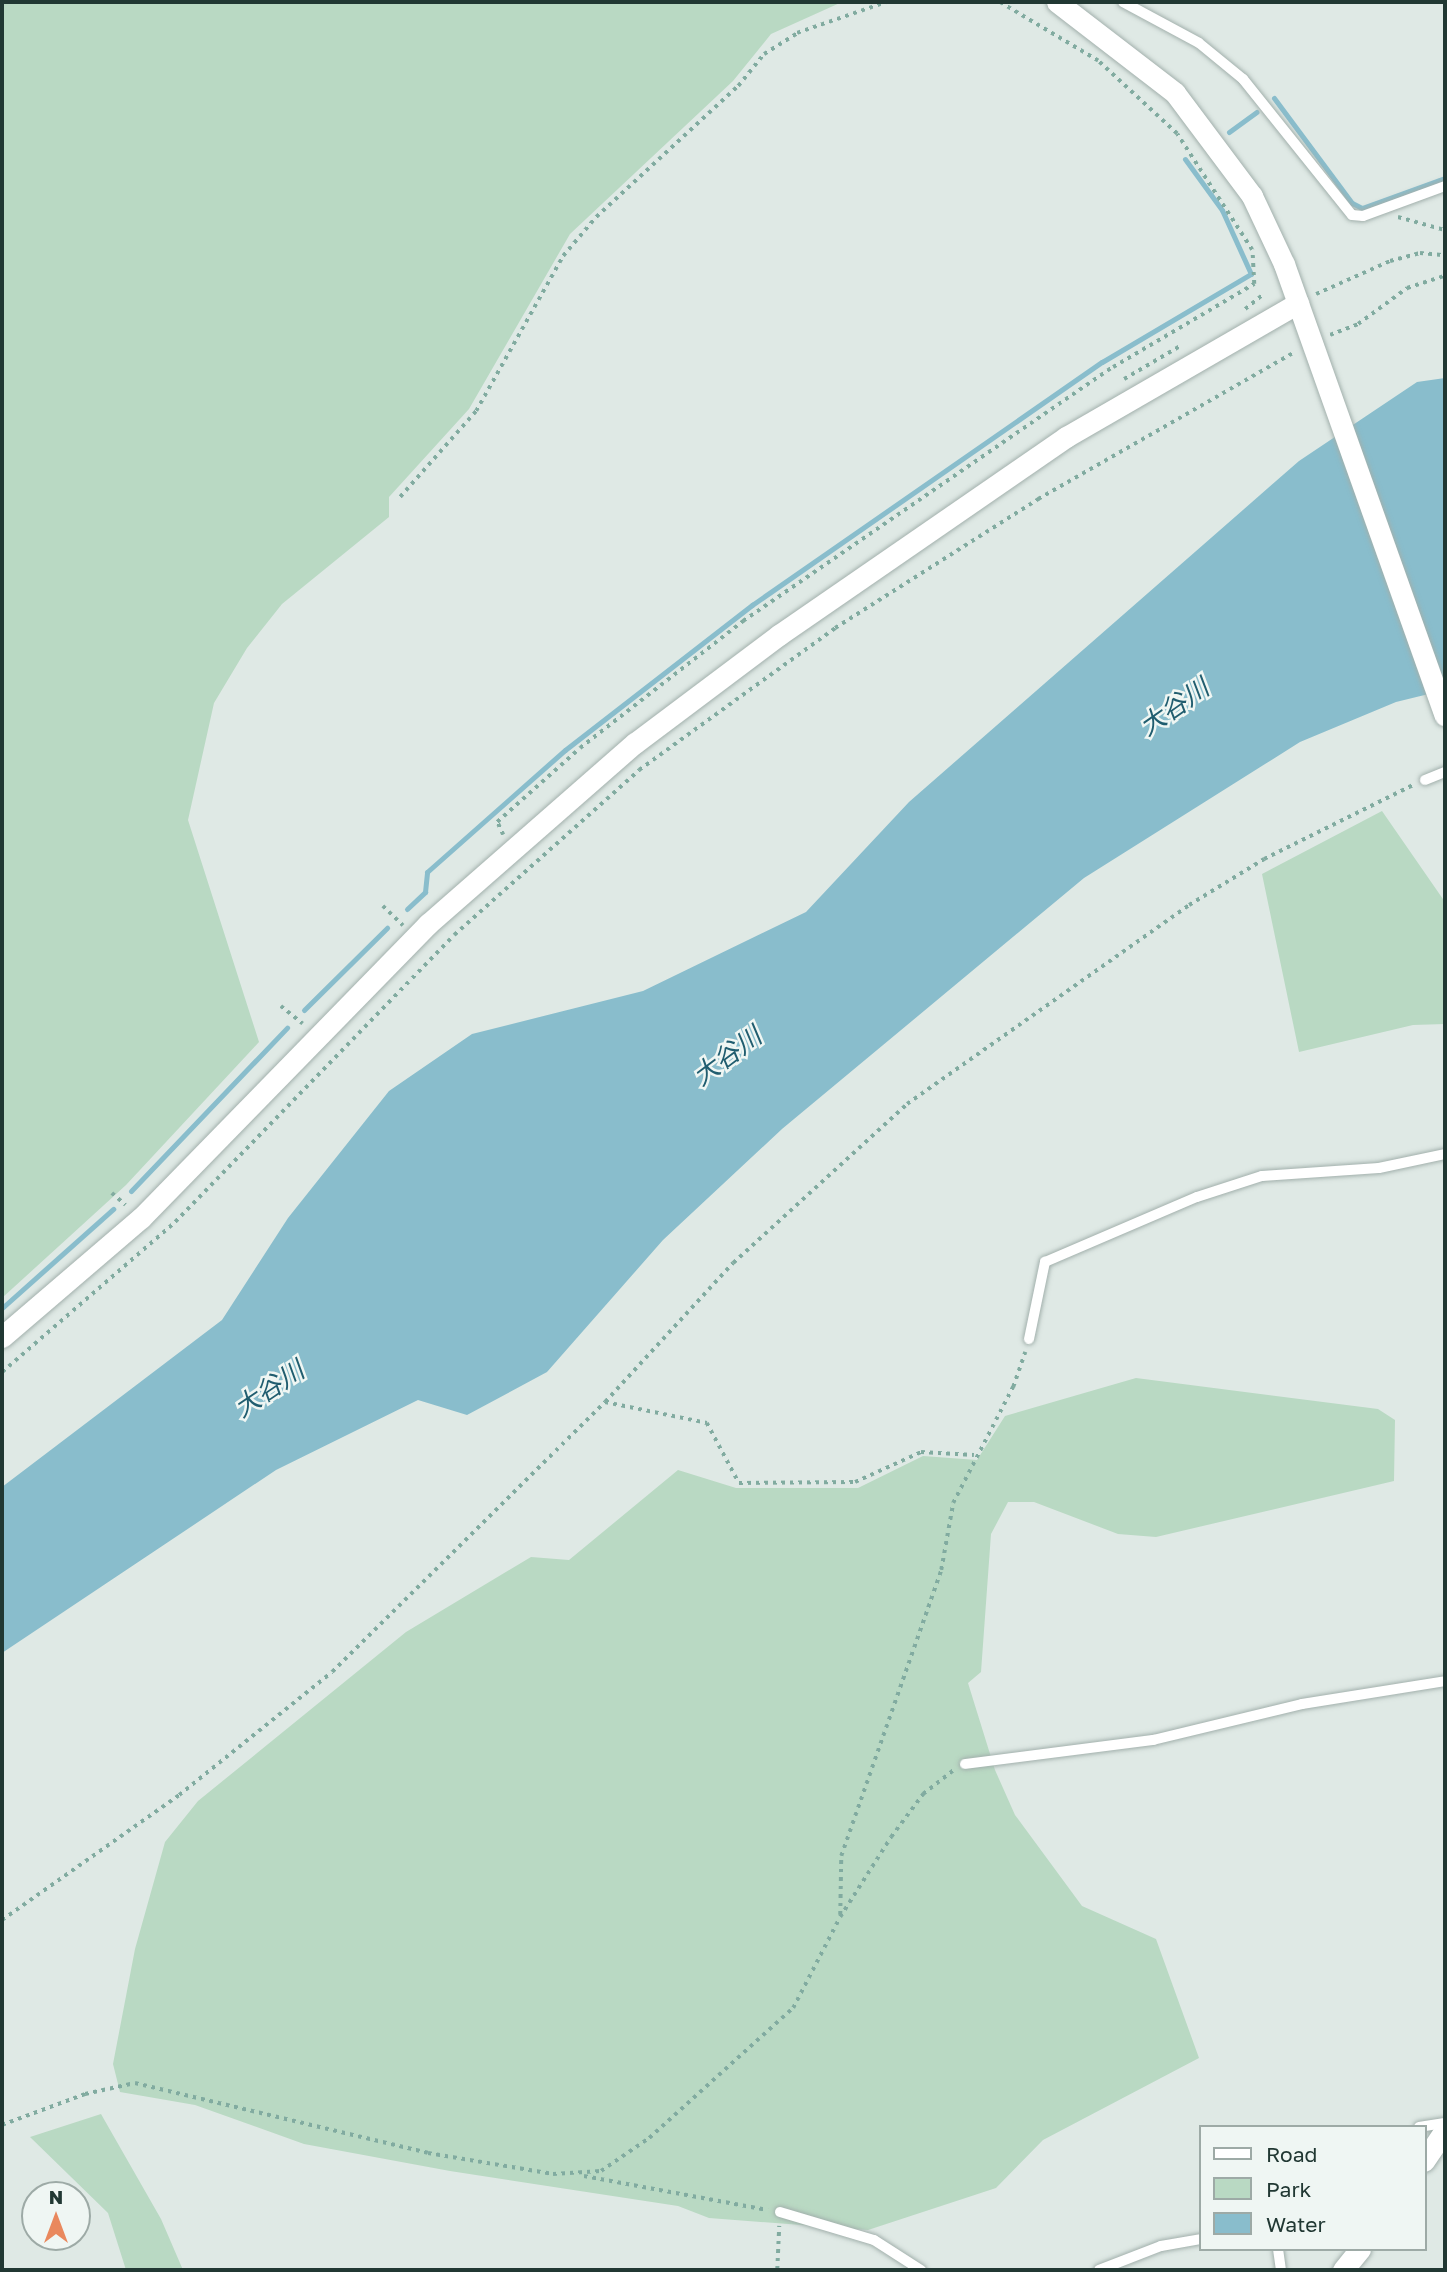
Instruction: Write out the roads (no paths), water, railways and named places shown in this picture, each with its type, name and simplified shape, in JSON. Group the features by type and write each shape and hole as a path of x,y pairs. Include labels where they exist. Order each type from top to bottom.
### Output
{"street":[{"path":"1057,2 1128,51 1190,108 1252,196 1298,303 1445,715"},
{"path":"2,1337 141,1218 415,936 512,848 685,704 884,560 1127,398 1298,303"},
{"path":"1426,2158 1445,2130"},
{"path":"1343,2270 1358,2251"}],"lane":[{"path":"1123,2 1199,43 1243,79 1352,215 1385,208 1445,186"},
{"path":"1425,780 1445,772"},
{"path":"1029,1339 1045,1262 1196,1197 1262,1175 1379,1168 1445,1154"},
{"path":"965,1764 1153,1740 1302,1704 1445,1681"},
{"path":"1426,2126 1445,2123"},
{"path":"780,2212 874,2240 920,2270"},
{"path":"1098,2270 1149,2249 1198,2239"},
{"path":"1278,2251 1281,2270"}],"water":[{"name":"大谷川","path":"1445,378 1445,690 1396,702 1300,742 1084,878 782,1129 663,1240 547,1372 467,1415 418,1400 276,1470 2,1653 2,1487 222,1320 288,1218 389,1091 472,1034 643,991 806,912 909,802 1299,461 1417,382"}],"waterway":[{"path":"1274,98 1352,203 1362,208 1445,178"},
{"path":"1229,132 1257,112"},
{"path":"407,909 425,892 427,872 565,750 752,605 1102,362 1251,274 1222,210 1185,159"},
{"path":"304,1010 387,928"},
{"path":"131,1191 287,1028"},
{"path":"2,1308 113,1209"}]}
